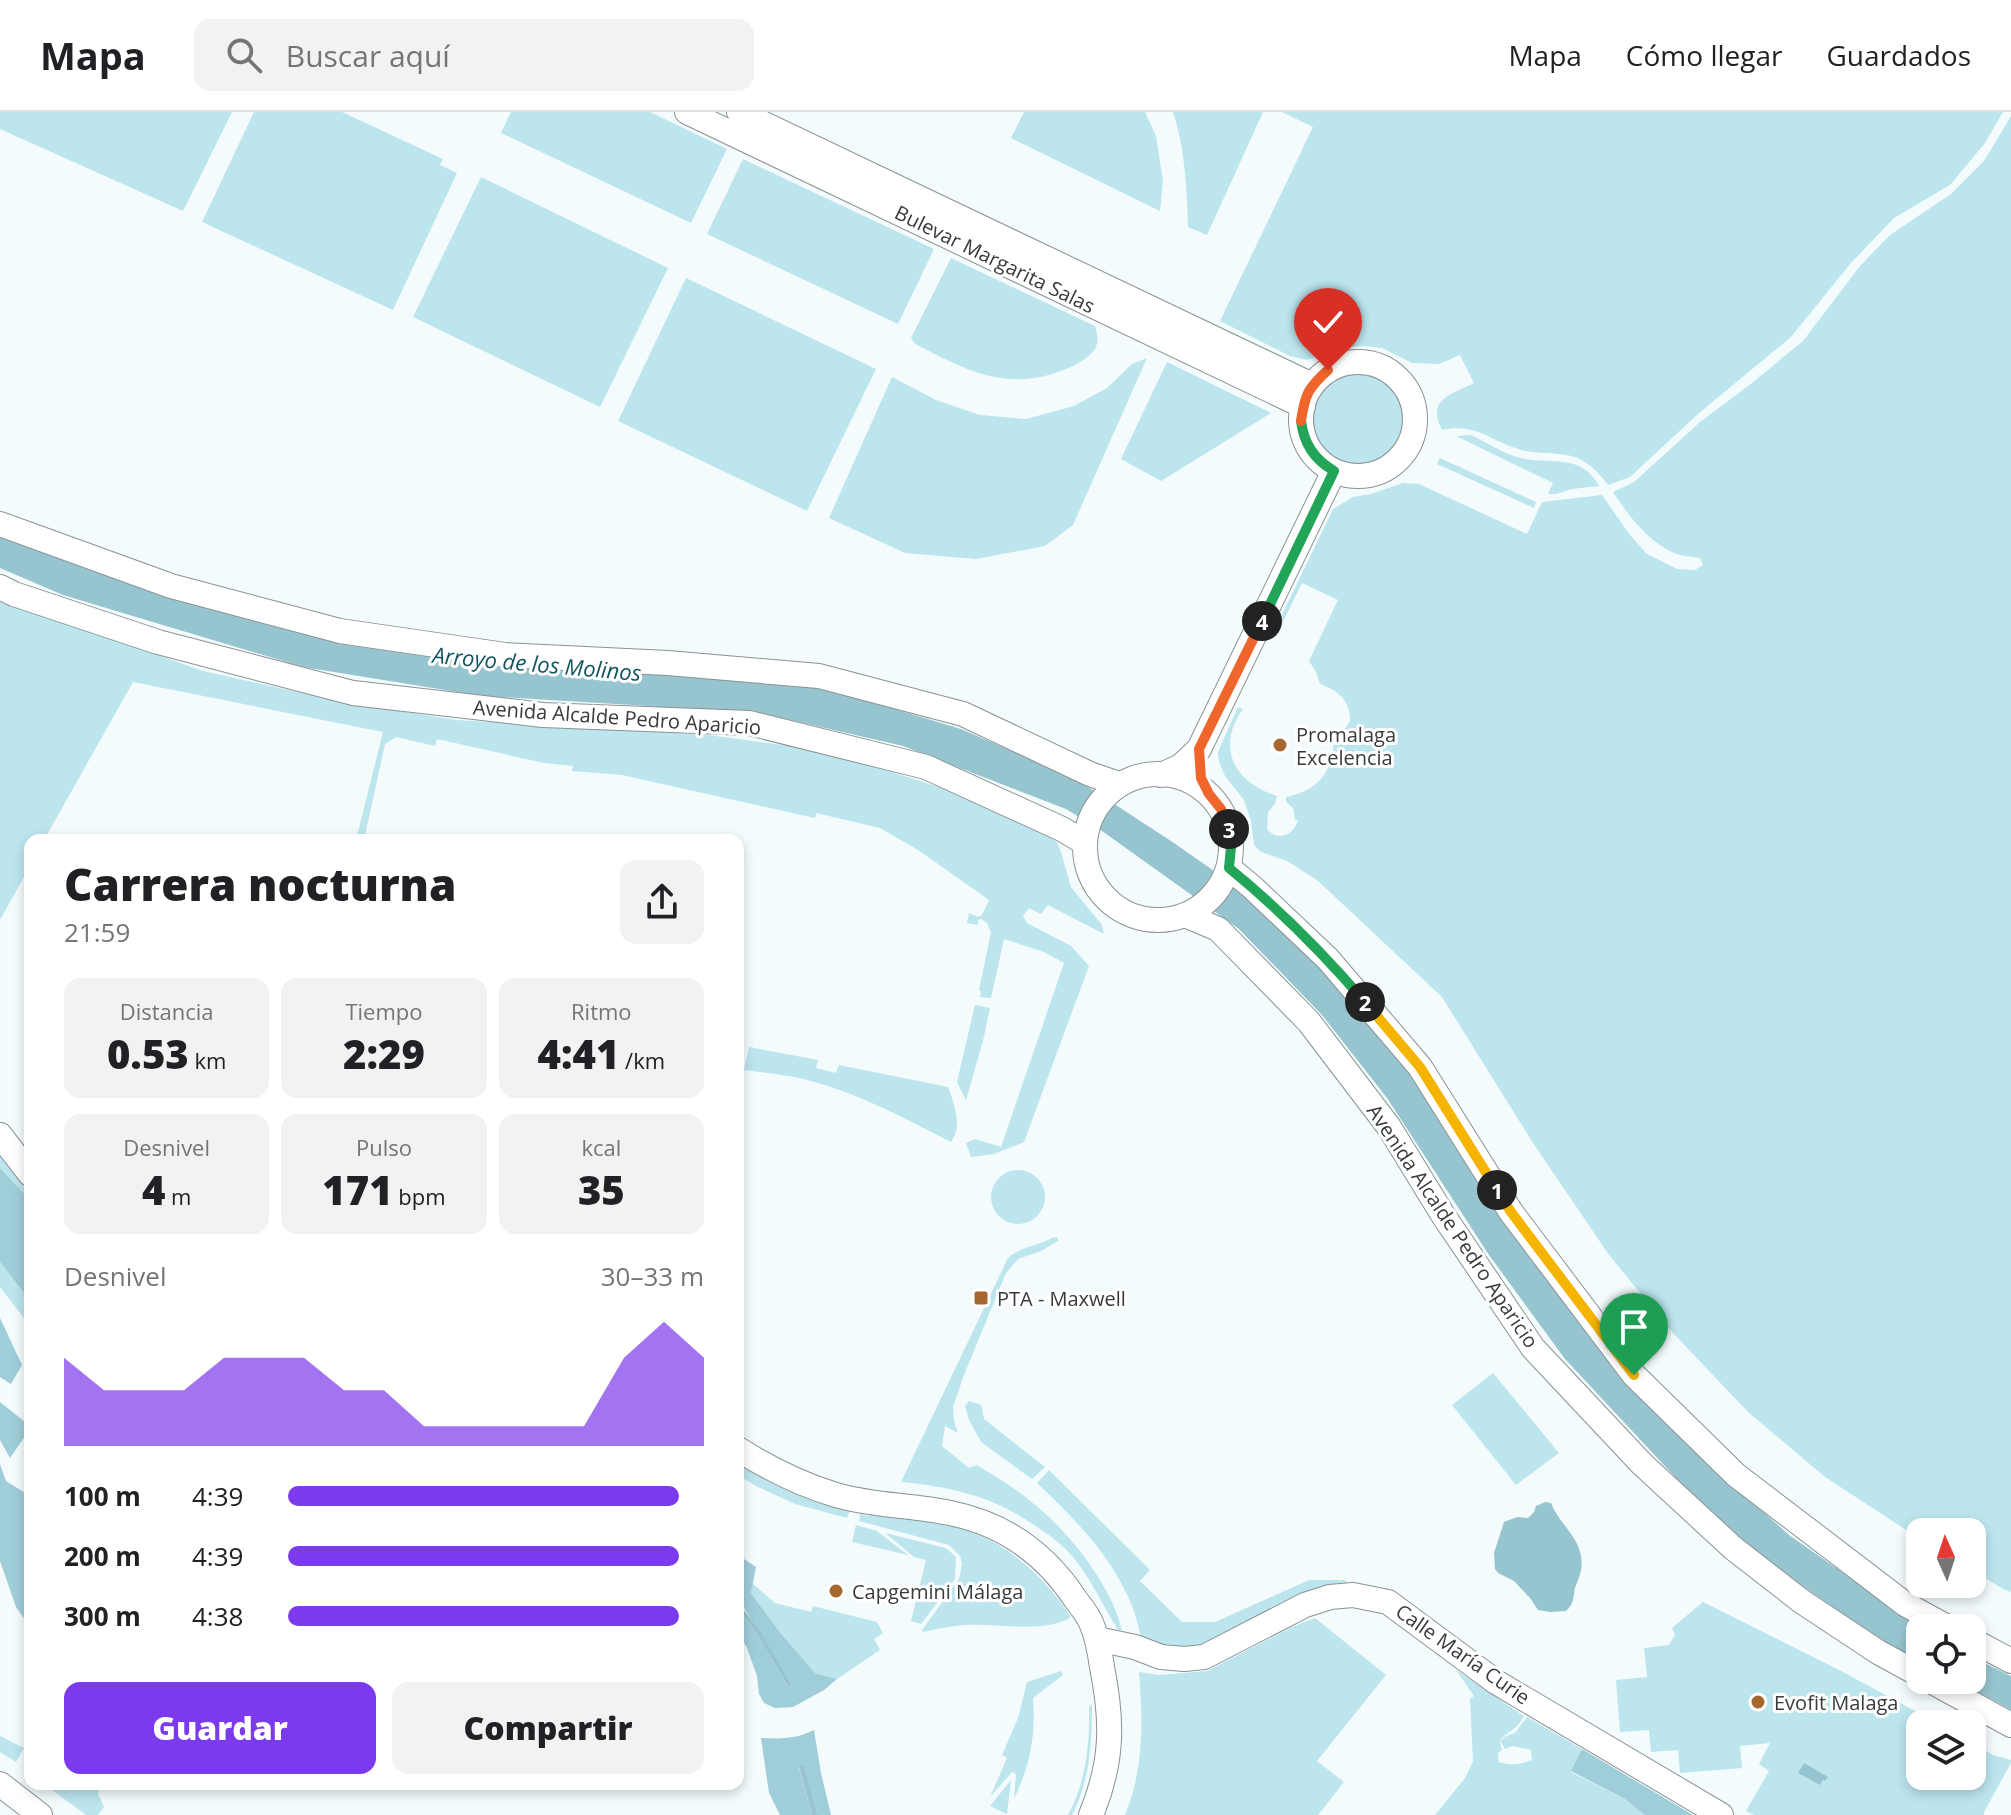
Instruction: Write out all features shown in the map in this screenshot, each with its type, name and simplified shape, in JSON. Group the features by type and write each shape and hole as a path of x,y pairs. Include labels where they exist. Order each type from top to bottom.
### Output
{"street":[{"name":"Bulevar Margarita Salas","path":"687,112 1308,395"},
{"name":"Bulevar Margarita Salas","path":"739,112 1308,395"},
{"path":"1342,364 1380,365 1399,377 1414,403 1414,436 1407,451 1380,473 1363,477 1334,471 1320,463 1305,443 1301,422 1308,395 1328,370 1342,364"},
{"path":"1161,775 1181,766 1199,749 1334,471"},
{"path":"0,524 171,586 340,631 505,655 668,663 819,676 963,714 1090,774 1119,784 1137,776 1161,775 1185,779 1209,794"},
{"name":"Avenida Alcalde Pedro Aparicio","path":"0,587 158,642 353,693 543,715 749,723 926,767 1062,829 1085,843"},
{"path":"1185,915 1219,888 1229,868 1231,847 1229,826 1201,778 1199,749"},
{"name":"Avenida Alcalde Pedro Aparicio","path":"1119,784 1098,803 1088,822 1084,851 1090,877 1109,902 1134,917 1164,920 1185,915 1218,929 1309,1022 1389,1127 1443,1215 1533,1348 1642,1464 1733,1548 1801,1601 1906,1667"},
{"path":"1229,868 1328,959 1420,1067 1511,1212 1634,1375 1736,1475 1905,1604 1923,1614"},
{"path":"0,1135 24,1166"},
{"path":"744,1453 769,1468 837,1495 952,1513 988,1525 1021,1541 1045,1560 1062,1578 1091,1622 1106,1685 1109,1758 1103,1786 1091,1815"},
{"name":"Calle María Curie","path":"1097,1639 1135,1647 1161,1657 1204,1657 1305,1605 1330,1597 1353,1595 1388,1602 1496,1682 1721,1815"},
{"path":"1986,1648 2011,1661"},
{"path":"1955,1694 2011,1725"},
{"path":"0,1784 40,1815"}],"shaded area":[{"path":"0,112 232,112 183,211 0,129"},
{"path":"254,112 342,112 443,159 440,165 457,173 393,310 202,222"},
{"path":"511,112 650,112 727,149 691,223 501,133"},
{"path":"1024,112 1145,112 1156,136 1163,181 1160,211 1011,138"},
{"path":"1173,112 1263,112 1207,235 1188,227 1183,154"},
{"path":"1282,112 2003,112 1985,143 1950,185 1894,218 1850,264 1791,337 1698,414 1630,477 1608,485 1594,469 1575,457 1514,448 1476,431 1442,430 1437,411 1443,399 1474,383 1460,355 1439,364 1412,363 1382,348 1363,346 1342,348 1307,360 1290,356 1220,321 1313,127"},
{"path":"2011,116 2011,1592 1986,1579 1986,1518 1906,1518 1906,1530 1825,1477 1748,1412 1673,1333 1609,1255 1533,1143 1442,997 1317,880 1287,861 1261,852 1254,845 1244,800 1225,776 1218,752 1238,707 1243,709 1231,737 1230,750 1234,762 1250,782 1277,796 1268,812 1267,829 1281,836 1293,830 1298,820 1295,820 1293,808 1286,802 1286,797 1308,789 1322,777 1331,760 1334,737 1344,731 1350,721 1346,702 1338,693 1320,684 1309,661 1338,600 1302,583 1279,630 1275,629 1333,509 1353,497 1403,483 1419,484 1527,534 1542,502 1602,495 1647,554 1677,569 1695,570 1703,565 1700,558 1674,553 1655,541 1632,518 1613,492 1634,482 1700,422 1803,341 1860,266 1890,235 1951,194 1984,161"},
{"path":"743,159 934,249 898,324 707,234"},
{"path":"481,177 668,268 600,407 413,317"},
{"path":"951,258 1095,326 1098,340 1095,348 1082,361 1065,369 1033,378 1015,379 981,374 915,344 911,338"},
{"path":"686,278 876,369 807,511 618,421"},
{"path":"1147,358 1073,525 1045,546 976,559 905,553 829,518 892,377 936,400 980,415 1026,419 1074,406 1107,388 1132,364"},
{"path":"1167,362 1271,413 1161,481 1121,459"},
{"path":"1359,373 1377,376 1392,386 1402,401 1405,419 1402,437 1392,452 1377,462 1359,465 1341,462 1326,452 1316,437 1313,419 1316,401 1326,386 1341,376"},
{"path":"1471,435 1518,457 1576,465 1592,476 1599,486 1548,494 1553,483 1456,436"},
{"path":"1440,458 1536,502 1534,508 1437,464"},
{"path":"0,599 203,671 342,702 457,720 708,735 790,746 889,771 960,794 1038,828 1056,840 1071,887 1102,925 1104,934 1048,905 1041,914 1029,908 1023,916 1027,923 1071,946 1089,966 1024,1142 994,1154 971,1157 966,1143 975,1139 1001,1147 1064,963 1044,952 1004,939 991,998 980,997 991,932 981,919 978,925 967,923 969,913 978,917 982,915 989,900 918,850 880,828 816,813 815,818 622,775 572,771 573,766 544,763 437,739 435,746 396,737 385,744 365,834 358,834 383,732 133,682 47,834 24,834 24,877 0,920"},
{"path":"975,1005 990,1008 966,1100 957,1082"},
{"path":"749,1047 818,1060 816,1068 836,1073 839,1065 948,1087 956,1114 955,1136 951,1142 835,1088 788,1076 744,1070"},
{"path":"0,1154 24,1180 24,1194 0,1168"},
{"path":"0,1168 24,1194 24,1293 0,1262"},
{"path":"1018,1170 1037,1178 1045,1197 1037,1216 1018,1224 999,1216 991,1197 999,1178"},
{"path":"1054,1237 1058,1241 1018,1259 1006,1273 953,1407 958,1433 945,1426 942,1446 969,1468 977,1465 1010,1486 1058,1526 1098,1576 1122,1630 1118,1630 1079,1564 1039,1528 1003,1507 971,1494 901,1482 1008,1258"},
{"path":"0,1262 24,1293 24,1318 0,1287"},
{"path":"0,1318 22,1365 11,1384 0,1377"},
{"path":"1493,1373 1559,1453 1516,1485 1452,1405"},
{"path":"969,1401 981,1405 984,1419 1045,1467 1032,1479 981,1442 969,1420 965,1406"},
{"path":"0,1402 24,1421 24,1438 10,1458 0,1440"},
{"path":"0,1464 6,1481 24,1492 24,1618 16,1607 0,1561"},
{"path":"744,1467 792,1490 850,1510 847,1518 795,1504 744,1479"},
{"path":"1049,1470 1150,1570 1140,1581 1182,1622 1215,1622 1309,1580 1344,1580 1351,1586 1202,1648 1182,1652 1143,1641 1132,1606 1114,1571 1078,1525 1037,1483"},
{"path":"861,1512 869,1516 932,1521 975,1533 1028,1567 1071,1617 1048,1625 966,1625 923,1632 959,1579 960,1556 949,1545 859,1521"},
{"path":"856,1525 877,1531 908,1555 852,1542"},
{"path":"885,1533 946,1548 956,1557 955,1579 921,1624 911,1621 926,1560 914,1557"},
{"path":"744,1559 756,1567 751,1593 779,1631 815,1673 837,1679 793,1707 775,1708 764,1703 744,1642 744,1616 789,1688 792,1686 744,1608"},
{"path":"752,1583 775,1603 811,1612 813,1606 877,1622 883,1633 874,1639 880,1650 837,1679 815,1673 751,1593"},
{"name":"Evofit Malaga","path":"1703,1602 1913,1710 1906,1710 1906,1790 1986,1790 1986,1751 2011,1760 2011,1763 1984,1815 1754,1815 1746,1811 1769,1771 1759,1764 1770,1743 1740,1746 1742,1768 1680,1773 1678,1750 1651,1752 1649,1730 1620,1732 1616,1680 1647,1677 1644,1648 1669,1645 1675,1635 1672,1628"},
{"path":"1315,1618 1386,1675 1317,1761 1344,1782 1318,1815 1125,1815 1136,1780 1141,1745 1139,1672 1159,1675 1207,1671"},
{"path":"1456,1670 1524,1716 1502,1738 1500,1743 1502,1750 1498,1753 1499,1762 1516,1764 1532,1760 1531,1750 1512,1746 1505,1749 1501,1741 1515,1733 1527,1717 1582,1749 1571,1772 1625,1799 1645,1815 1435,1815 1465,1778 1473,1761 1470,1699 1474,1696"},
{"path":"1061,1671 1063,1675 1033,1698 1031,1750 1014,1799 1016,1774 1012,1772 990,1797 1007,1758 1002,1755 1018,1718 1027,1682"},
{"path":"1092,1704 1090,1747 1083,1789 1072,1815 1068,1815 1083,1776 1088,1749 1089,1707"},
{"path":"814,1730 831,1815 818,1815 804,1767 799,1768 812,1815 780,1815 769,1793 761,1738 788,1738"},
{"path":"0,1736 24,1748 16,1762 0,1752"},
{"path":"1582,1749 1693,1815 1645,1815 1625,1799 1571,1771"},
{"path":"1011,1780 1007,1814 990,1806"},
{"path":"52,1790 98,1790 104,1807 98,1815 86,1815"}],"water":[{"name":"Arroyo de los Molinos","path":"0,533 197,603 767,679 845,694 961,729 1073,777 1267,908 1378,1028 1445,1120 1557,1293 1632,1385 1705,1459 1789,1535 1906,1617 1906,1654 1883,1642 1777,1568 1703,1507 1565,1359 1489,1255 1387,1098 1322,1015 1239,929 1102,831 1066,809 903,746 786,719 649,706 482,696 303,667 63,595 0,568"},
{"path":"1551,1503 1576,1542 1582,1559 1573,1601 1566,1611 1538,1610 1514,1581 1495,1569 1494,1553 1504,1522 1517,1517 1528,1518 1536,1506"},
{"path":"744,1610 792,1686 789,1688 744,1616"},
{"path":"1986,1664 2011,1676 2011,1710 1981,1694 1986,1694"},
{"path":"1804,1763 1828,1777 1820,1785 1798,1773"},
{"path":"804,1766 818,1815 812,1815 799,1767"}],"place":[{"name":"Promalaga Excelencia","path":"1280,745"},
{"name":"PTA - Maxwell","path":"981,1298"},
{"name":"Capgemini Málaga","path":"836,1591"},
{"name":"Evofit Malaga","path":"1758,1702"}],"route":[{"path":"1328,370 1312,385 1304,400 1301,422 1305,443 1320,463 1334,471 1199,749 1201,778 1229,826 1229,868 1328,959 1420,1067 1511,1212 1634,1375"}]}
